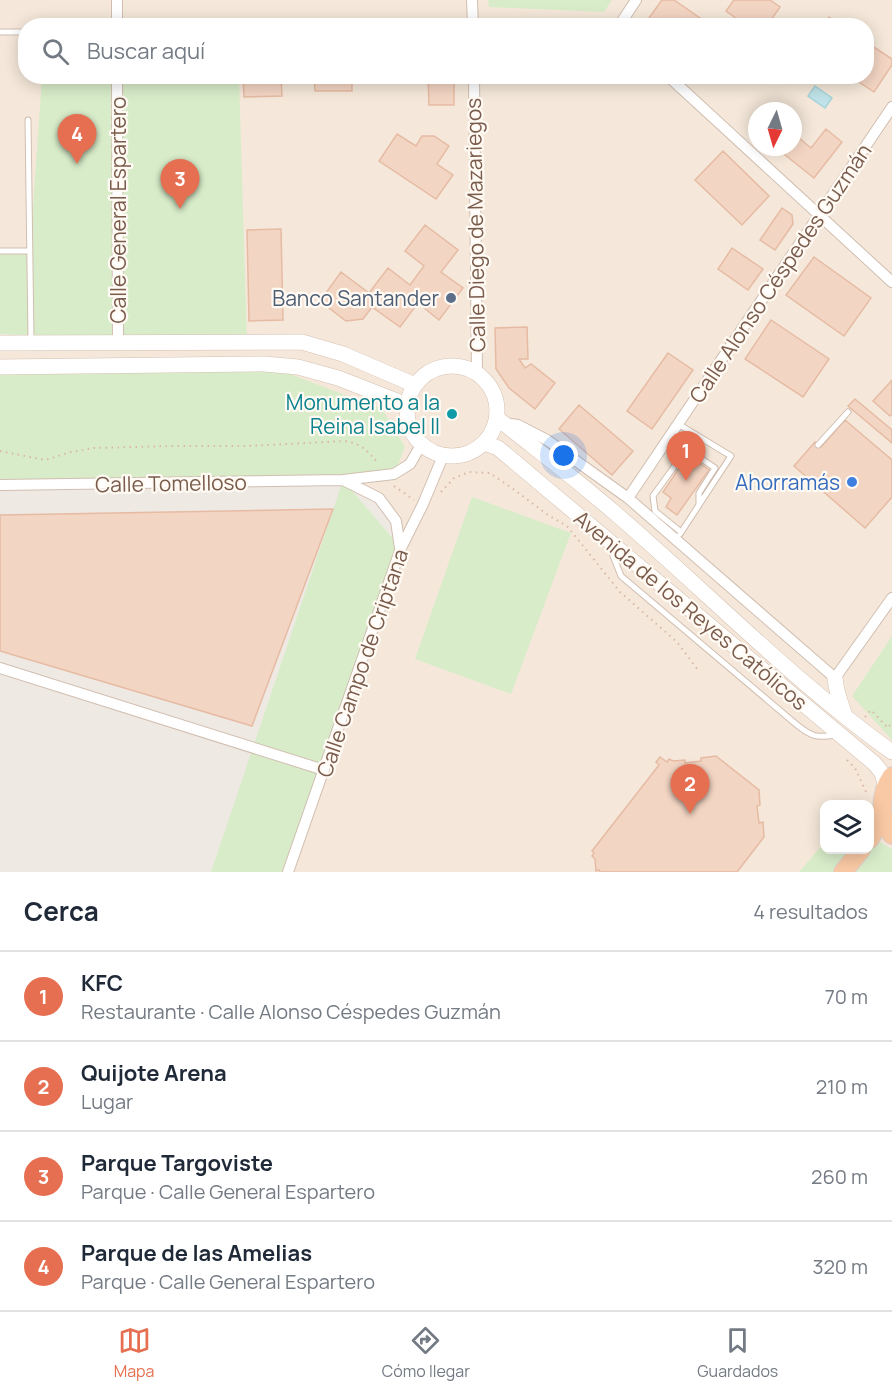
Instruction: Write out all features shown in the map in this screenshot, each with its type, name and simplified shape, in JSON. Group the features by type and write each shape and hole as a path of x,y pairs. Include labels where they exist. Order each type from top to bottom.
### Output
{"highway":[{"path":"874,832 880,821 882,798 889,782"},
{"path":"882,812 892,835"},
{"path":"843,872 857,854"}],"main road":[{"path":"0,343 302,342 343,354 415,385"},
{"path":"0,367 264,364 298,367 338,378 407,405"},
{"path":"457,366 477,373 490,385 496,398 500,421 485,443 470,454 457,457 443,456 421,445 411,432 408,423 407,405 415,385 423,376 445,367 457,366"},
{"name":"Avenida de los Reyes Católicos","path":"500,421 614,512 845,716 892,752"},
{"name":"Avenida de los Reyes Católicos","path":"485,443 498,448 606,538 875,764 889,782"},
{"path":"835,678 836,692 845,716"}],"street":[{"path":"117,0 117,18"},
{"path":"472,0 473,18"},
{"path":"624,18 636,0"},
{"name":"Calle General Espartero","path":"117,84 118,343"},
{"name":"Calle Diego de Mazariegos","path":"474,84 477,373"},
{"path":"678,84 892,282"},
{"name":"Calle Alonso Céspedes Guzmán","path":"628,498 892,107"},
{"path":"500,421 518,425 547,440 679,536 835,678 892,598"},
{"name":"Calle Tomelloso","path":"0,485 343,480 394,474 410,464 421,445"},
{"name":"Calle Campo de Criptana","path":"288,872 400,548 423,504 443,456"},
{"name":"Calle Tomelloso","path":"343,480 379,498 396,521 400,548"},
{"path":"0,668 324,770"}],"lane":[{"path":"0,32 18,32"},
{"path":"28,120 31,342"},
{"path":"0,251 30,251"},
{"path":"818,445 848,412"},
{"path":"678,424 731,456 679,536 655,511 653,496 684,453 690,451 716,468 699,493 699,505"}],"shaded area":[{"path":"0,0 892,0 892,872 0,872"},
{"path":"343,480 379,498 396,521 401,548 287,872 0,872 0,485"}],"green space":[{"path":"488,0 612,0 604,12 489,7"},
{"path":"42,84 239,84 247,341 118,343 0,334 0,251 30,250"},
{"path":"264,364 382,409 405,447 394,474 0,481 0,367"},
{"path":"343,480 401,548 286,872 211,872"},
{"path":"472,497 571,533 511,694 415,659"},
{"path":"892,636 892,740 852,696"},
{"path":"874,826 880,842 892,849 892,872 799,872 820,848 820,854 874,854"}],"water":[{"path":"815,86 832,98 825,108 808,96"}],"building":[{"path":"662,0 674,0 700,18 649,18"},
{"path":"734,0 770,0 780,7 772,18 736,18 726,11"},
{"path":"874,47 892,59 892,65 874,92 862,84 874,84"},
{"path":"243,84 281,84 282,96 244,97"},
{"path":"315,84 352,84 352,91 315,91"},
{"path":"428,84 454,84 454,105 429,105"},
{"path":"826,129 842,142 814,178 786,156 802,156 802,140 811,148"},
{"path":"397,134 416,146 422,136 434,136 449,146 437,164 453,175 436,199 379,161"},
{"path":"723,151 769,196 742,225 695,180"},
{"path":"782,208 792,215 793,224 775,250 760,240"},
{"path":"425,225 458,250 441,272 463,288 439,320 418,303 400,327 372,307 363,319 346,321 320,301 341,272 369,293 388,268 410,285 424,266 405,251"},
{"path":"281,229 283,320 249,321 247,230"},
{"path":"732,248 763,269 748,290 718,269"},
{"path":"814,257 871,298 844,336 786,295"},
{"path":"771,320 829,359 803,397 745,359"},
{"path":"527,327 528,359 519,359 525,368 531,364 555,383 535,409 509,388 496,369 495,328"},
{"path":"668,353 693,370 652,429 627,411"},
{"path":"892,380 892,414 890,416 873,401"},
{"path":"855,399 892,430 892,443 848,406"},
{"path":"579,405 633,451 612,475 559,429"},
{"name":"Ahorramás","path":"845,420 892,460 892,497 865,528 794,466 815,442 821,447"},
{"path":"688,455 709,470 677,515 666,507 671,498 663,492"},
{"path":"333,509 252,726 0,651 0,515"},
{"path":"716,756 759,790 760,805 757,806 759,823 763,822 764,837 737,872 596,871 592,851 659,765 656,762 660,757 667,762 669,759 685,760 685,763"}],"place":[{"name":"Parque de las Amelias","path":"77,164"},
{"name":"Parque Targoviste","path":"180,209"},
{"name":"Banco Santander","path":"451,298"},
{"name":"Monumento a la Reina Isabel II","path":"452,414"},
{"name":"KFC","path":"686,481"},
{"name":"Ahorramás","path":"852,482"},
{"name":"Quijote Arena","path":"690,814"}]}
